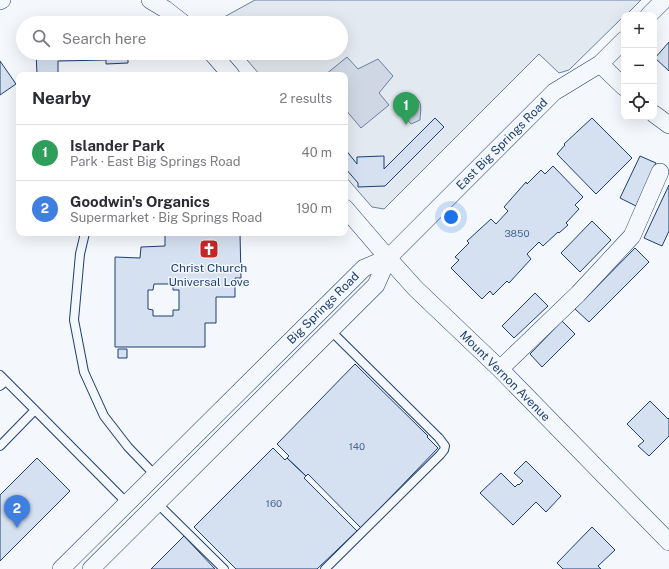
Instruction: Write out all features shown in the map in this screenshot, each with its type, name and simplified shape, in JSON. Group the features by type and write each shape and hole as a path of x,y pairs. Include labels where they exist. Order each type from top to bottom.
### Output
{"street":[{"path":"150,0 166,9 174,16"},
{"path":"652,12 664,0"},
{"name":"East Big Springs Road","path":"388,258 554,92 600,64 621,43"},
{"path":"218,60 229,72"},
{"path":"600,64 622,84"},
{"path":"657,116 669,125"},
{"path":"500,369 578,294 632,236 660,172"},
{"name":"Mount Vernon Avenue","path":"348,211 416,289 500,369 669,542"},
{"name":"Big Springs Road","path":"91,569 376,285 388,258"},
{"name":"Big Springs Road","path":"61,569 364,268 388,258"}],"lane":[{"path":"84,236 80,254 74,320 84,372 104,416 128,447 155,475"},
{"path":"325,569 444,450 445,446 439,438 330,330"},
{"path":"2,381 35,410 127,503"},
{"path":"0,446 35,410"},
{"path":"157,503 224,569"}],"shaded area":[{"path":"255,0 641,0 629,12 621,12 621,19 569,70 559,73 539,54 384,209 372,207 348,179 348,72 257,72 247,60 348,60 348,16 226,16"},
{"path":"348,58 358,69 378,59 393,76 379,93 389,105 361,128 348,113 348,72 329,72 343,60 348,60"},
{"path":"411,99 417,99 421,108 420,120 411,124 408,121 408,114 410,110 408,104"}],"building":[{"path":"669,42 669,71 657,60 657,56"},
{"path":"36,60 106,60 58,61 58,72 37,72"},
{"path":"106,60 128,60 128,63 106,64"},
{"path":"0,61 16,84 0,95"},
{"path":"435,118 444,127 385,186 358,187 358,183 348,171 348,153 357,164 357,157 384,156 384,169"},
{"path":"592,118 632,158 596,194 557,154 565,145 564,144"},
{"path":"640,156 656,163 636,206 620,198"},
{"path":"553,166 583,197 575,205 579,209 566,223 568,225 559,233 558,232 543,246 539,242 527,254 531,259 509,283 507,281 493,295 490,291 482,299 451,268 459,260 455,257 469,243 467,241 491,219 496,224 508,211 504,207 526,182 527,184 541,170 545,174"},
{"path":"669,185 669,231 662,246 644,238"},
{"path":"592,221 611,240 580,272 561,253"},
{"path":"165,236 240,236 241,278 235,278 235,297 216,297 216,323 205,323 205,347 115,347 115,257 140,258 141,247 165,246","holes":["154,284 173,284 173,290 179,290 179,310 173,310 173,316 153,316 153,310 148,309 148,290 153,290"]},
{"path":"635,248 649,262 589,322 575,309"},
{"path":"535,293 548,306 514,338 502,326"},
{"path":"562,321 575,334 542,367 530,354"},
{"path":"118,349 127,349 127,358 118,358"},
{"path":"355,364 428,436 427,437 438,448 361,528 308,474 306,476 287,458 289,456 277,444"},
{"path":"650,401 668,419 669,418 669,436 649,456 638,446 644,441 627,424"},
{"path":"273,448 285,460 287,458 306,476 304,478 357,531 317,569 236,569 194,527"},
{"path":"37,458 70,491 0,561 0,495"},
{"path":"526,461 561,496 546,512 536,502 513,525 480,493 501,473 515,487 518,484 519,485 523,481 514,473"},
{"path":"592,527 615,550 598,566 601,569 563,569 557,563"},
{"path":"184,536 215,569 151,569"}],"place":[{"name":"Islander Park","path":"406,125"},
{"name":"Christ Church Universal Love","path":"209,249"},
{"name":"Goodwin's Organics","path":"17,528"}]}
